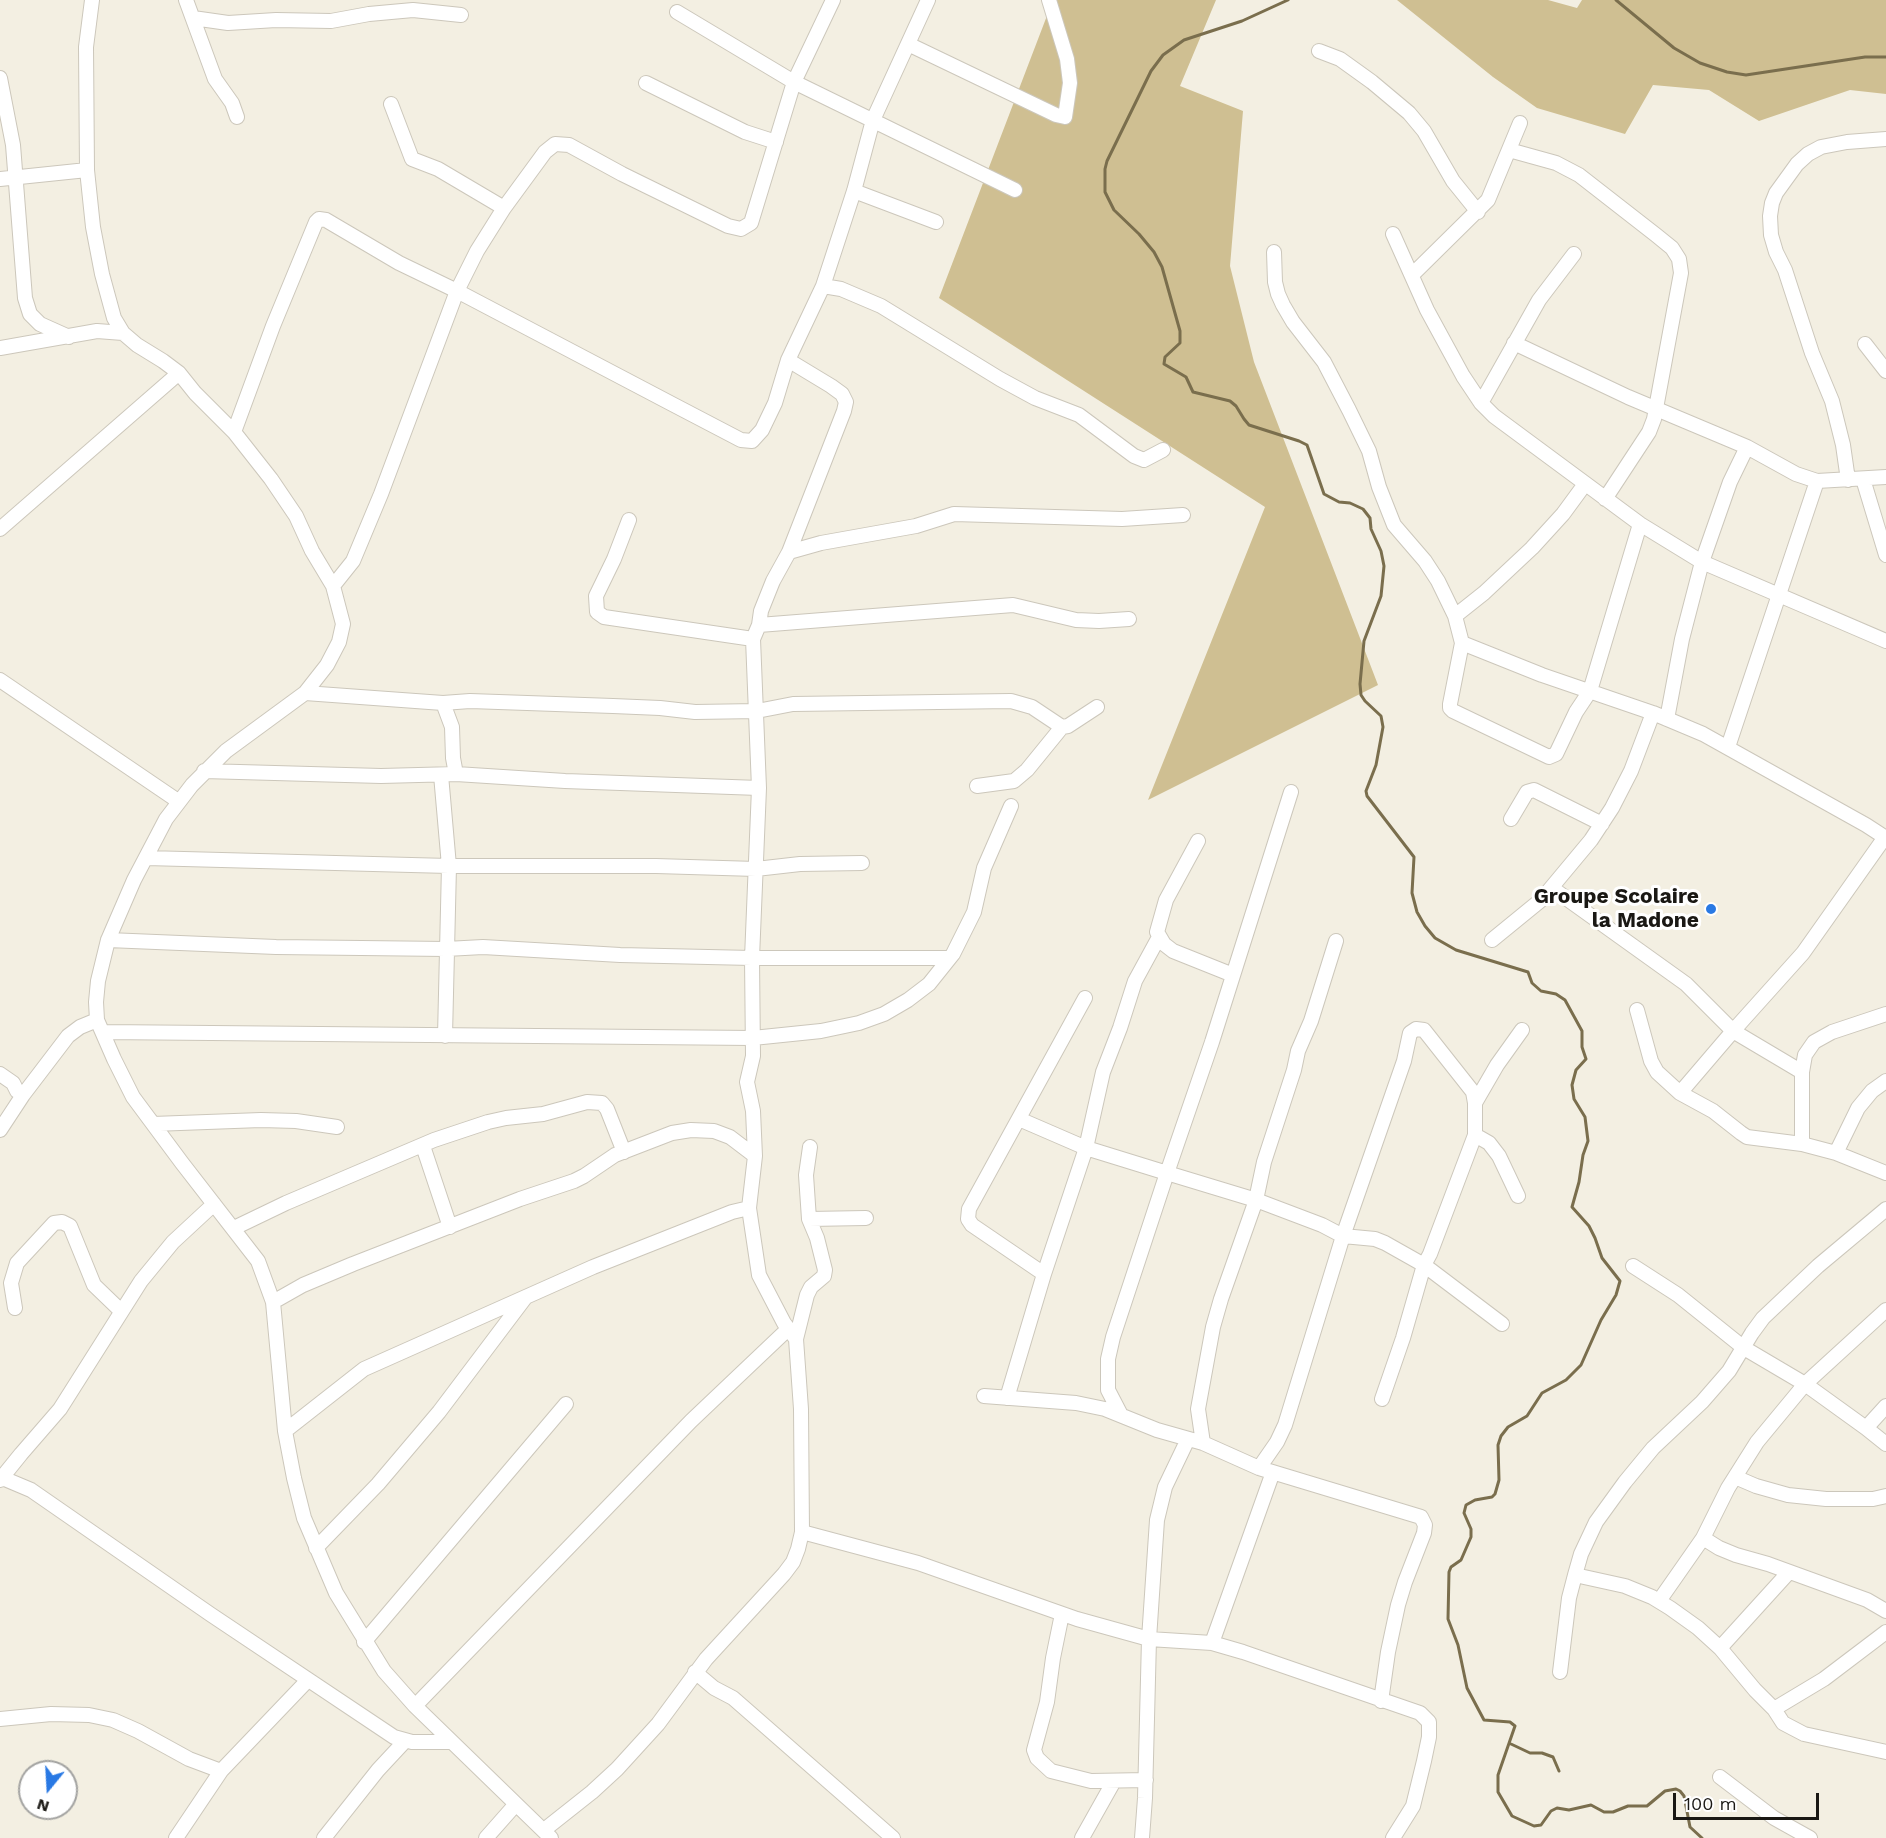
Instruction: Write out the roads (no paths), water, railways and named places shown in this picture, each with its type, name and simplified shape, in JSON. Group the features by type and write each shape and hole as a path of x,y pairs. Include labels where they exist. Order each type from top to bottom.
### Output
{"street":[{"path":"92,0 86,47 87,170 93,226 102,274 114,318 123,333 137,345 179,373 195,393 234,432 271,479 296,516 312,551 333,586 343,624 339,642 327,665 305,693 226,751 204,771 166,819 134,880 108,940 98,981 96,1002 100,1026 134,1097 258,1261 273,1302 285,1431 294,1478 304,1518 336,1593 364,1642 384,1671 415,1706 547,1834 617,1769 658,1724 695,1672 784,1574 793,1562 802,1532 801,1409 792,1334 759,1275 749,1208 755,1156 753,1111 747,1082 753,1056 752,958 759,788 753,639 773,581 789,552 846,402 842,394 831,386 788,360"},
{"path":"186,0 215,79 232,104 237,117"},
{"path":"333,586 353,561 381,494 457,291 477,251 504,208 545,152 555,144 569,145 643,185 728,226 741,229 751,224 794,82 832,0"},
{"path":"234,432 273,326 319,219 326,220 399,263 741,440 752,441 762,430 775,404 788,360 823,286 854,191 873,120 928,0"},
{"path":"908,44 1056,115 1065,117 1070,83 1067,59 1049,0"},
{"path":"193,18 228,23 276,20 331,21 367,7 461,15"},
{"path":"677,12 794,82 1015,190"},
{"path":"1319,51 1340,59 1409,113 1424,131 1453,181 1478,212"},
{"path":"0,78 13,145 25,298 30,314 40,324 69,337"},
{"path":"646,83 745,132 776,142"},
{"path":"392,104 412,159 438,169 504,208"},
{"path":"1412,275 1488,200 1520,123"},
{"path":"1848,480 1843,445 1832,401 1802,325 1785,270 1776,252 1771,235 1770,216 1776,193 1797,164 1808,154 1821,147 1839,143 1886,139"},
{"path":"1509,150 1556,162 1579,175 1656,235 1672,249 1678,259 1681,273 1657,408 1649,432 1605,499"},
{"path":"0,179 87,170"},
{"path":"854,191 936,222"},
{"path":"1393,234 1427,310 1463,376 1480,403 1494,416 1640,524 1702,562 1886,641"},
{"path":"1274,252 1275,282 1283,305 1323,362 1349,410 1369,451 1379,487 1394,525 1438,580 1455,616 1462,643 1450,708 1549,757 1556,754 1576,712 1590,691 1640,524"},
{"path":"1480,403 1539,300 1574,254"},
{"path":"823,286 841,288 881,306 1000,379 1035,398 1079,415 1134,456 1144,460 1163,450"},
{"path":"0,348 18,343 97,331 123,333"},
{"path":"1514,343 1628,397 1746,447 1796,474 1817,481 1886,477"},
{"path":"1865,344 1886,371"},
{"path":"0,529 179,373"},
{"path":"1667,719 1682,639 1702,562 1730,482 1746,447"},
{"path":"1863,479 1886,555"},
{"path":"1728,747 1817,481"},
{"path":"1455,616 1484,593 1532,548 1563,514 1585,484"},
{"path":"789,552 821,543 916,526 954,514 1122,519 1183,515"},
{"path":"629,520 596,596 597,612 604,617 753,639"},
{"path":"759,625 1013,605 1076,620 1129,619"},
{"path":"1462,643 1542,675 1653,713 1728,747 1769,773 1886,838 1803,953 1680,1093"},
{"path":"0,680 178,801"},
{"path":"305,693 443,703 470,701 636,707 695,712 757,711 793,704 1011,701 1032,706 1062,727"},
{"path":"443,703 452,727 456,774"},
{"path":"977,786 1014,781 1028,770 1062,727 1068,726 1097,707"},
{"path":"1492,940 1552,888 1602,824 1630,771 1653,713"},
{"path":"204,771 441,776 456,774 565,781 759,788"},
{"path":"441,776 449,866 445,1036"},
{"path":"1511,819 1527,792 1534,790 1602,824"},
{"path":"1121,1415 1108,1390 1108,1359 1113,1337 1176,1150 1291,792"},
{"path":"0,1130 68,1036 80,1027 445,1036 753,1038 821,1031 859,1023 884,1014 908,1000 929,984 949,958 962,938 974,912 984,868 1011,806"},
{"path":"1198,841 1166,900 1157,932 1159,938 1173,951 1233,975"},
{"path":"146,858 449,866 656,866 756,869 800,864 862,863"},
{"path":"1552,888 1686,984 1733,1031 1802,1072"},
{"path":"1007,1398 1044,1274 1086,1148 1103,1072 1135,981 1159,938"},
{"path":"108,940 276,948 446,949 483,947 620,955 949,958"},
{"path":"1203,1443 1198,1409 1213,1327 1256,1200 1264,1162 1298,1051 1311,1021 1336,941"},
{"path":"1044,1274 972,1225 968,1219 969,1209 1051,1056 1085,998"},
{"path":"1637,1010 1651,1061 1665,1081 1680,1093 1713,1111 1747,1137 1802,1144 1836,1153 1886,1173"},
{"path":"1802,1144 1802,1072 1805,1055 1815,1042 1832,1032 1886,1014"},
{"path":"1259,1468 1277,1442 1285,1425 1343,1236 1404,1060 1410,1033 1416,1029 1424,1030 1473,1092 1476,1103 1475,1135 1424,1265 1382,1399"},
{"path":"1476,1103 1497,1065 1522,1030"},
{"path":"0,1074 24,1095"},
{"path":"1836,1153 1858,1108 1872,1091 1886,1081"},
{"path":"234,1228 285,1203 423,1146 488,1122 506,1118 543,1114 595,1101 602,1103 607,1109 624,1152"},
{"path":"1019,1119 1086,1148 1256,1200 1322,1225 1343,1236 1375,1239 1424,1265 1502,1324"},
{"path":"153,1124 261,1120 338,1126"},
{"path":"273,1302 303,1285 343,1268 520,1199 574,1181 624,1152 672,1133 691,1130 714,1131 730,1137 755,1156"},
{"path":"1475,1135 1490,1143 1499,1156 1518,1196"},
{"path":"423,1146 450,1227"},
{"path":"415,1706 691,1421 792,1334 807,1295 824,1276 825,1270 817,1238 809,1219 806,1175 810,1147"},
{"path":"214,1204 173,1242 141,1281 60,1410 1,1478 31,1491 394,1737 405,1741 452,1742"},
{"path":"285,1431 364,1369 593,1267 732,1212 749,1208"},
{"path":"1560,1672 1569,1598 1581,1554 1596,1522 1653,1448 1702,1402 1722,1379 1763,1318 1818,1266 1886,1209"},
{"path":"809,1219 866,1218"},
{"path":"15,1308 11,1283 17,1263 54,1223 62,1222 70,1226 94,1284 121,1311"},
{"path":"1633,1266 1678,1295 1744,1348 1805,1384 1886,1444"},
{"path":"316,1548 378,1484 439,1412 527,1297"},
{"path":"1659,1601 1703,1538 1735,1477 1758,1442 1805,1384 1886,1310"},
{"path":"984,1396 1076,1403 1105,1409 1156,1430 1203,1443 1259,1468 1421,1517 1425,1525 1398,1605 1388,1652 1382,1701"},
{"path":"364,1642 566,1404"},
{"path":"1866,1428 1886,1406"},
{"path":"1142,1838 1146,1780 1149,1639 1160,1504 1165,1487 1188,1439"},
{"path":"1212,1643 1273,1472"},
{"path":"1735,1477 1788,1495 1873,1499 1886,1496"},
{"path":"802,1532 918,1563 1062,1614 1149,1639 1212,1643 1243,1652 1420,1713 1429,1722 1429,1737 1413,1806 1393,1838"},
{"path":"1703,1538 1736,1556 1867,1600 1886,1611"},
{"path":"1720,1648 1789,1572"},
{"path":"1575,1575 1625,1586 1659,1601 1698,1628 1720,1648 1774,1709 1783,1723 1804,1734 1886,1752"},
{"path":"1062,1614 1047,1702 1034,1750 1037,1758 1051,1771 1092,1781 1146,1780"},
{"path":"1774,1709 1824,1679 1885,1634"},
{"path":"695,1672 714,1688 733,1698 894,1838"},
{"path":"176,1838 221,1771 308,1680"},
{"path":"0,1719 51,1713 90,1715 113,1720 189,1759 221,1771"},
{"path":"324,1838 378,1770 405,1741"},
{"path":"1720,1777 1774,1818 1810,1838"},
{"path":"1082,1838 1114,1781"},
{"path":"486,1838 516,1803"}],"waterway":[{"path":"1288,0 1242,21 1184,40 1163,55 1151,71 1107,161 1105,192 1114,210 1139,234 1154,252 1162,267 1180,331 1180,343 1165,357 1164,364 1186,377 1193,392 1230,401 1249,425 1307,445 1324,494 1339,502 1350,503 1363,509 1370,518 1371,529 1381,551 1384,566 1381,596 1364,641 1360,684 1361,695 1381,716 1383,727 1376,765 1366,791 1367,796 1414,857 1412,893 1417,912 1435,938 1456,950 1528,972 1532,983 1541,991 1556,994 1565,1000 1582,1031 1582,1047 1586,1059 1576,1070 1572,1085 1574,1099 1585,1117 1588,1141 1572,1207 1589,1226 1602,1258 1620,1281 1616,1295 1601,1320 1581,1365 1566,1380 1542,1393 1527,1416 1508,1427 1501,1436 1498,1445 1499,1480 1495,1494 1466,1505 1464,1513 1471,1529 1471,1537 1461,1560 1451,1567 1449,1572 1448,1619 1458,1645 1467,1688 1484,1720 1510,1722 1515,1726 1498,1775 1498,1792 1512,1816 1534,1826 1541,1825 1551,1811 1557,1808 1569,1810 1591,1805 1604,1812 1613,1812 1628,1806 1647,1806 1665,1791 1676,1789 1684,1796 1690,1827 1702,1838"},
{"path":"1616,0 1674,48 1700,63 1727,72 1746,75 1865,57 1886,57"},
{"path":"1511,1744 1530,1753 1542,1753 1553,1757 1559,1771"}],"place":[{"name":"Groupe Scolaire la Madone","path":"1711,909"}]}
